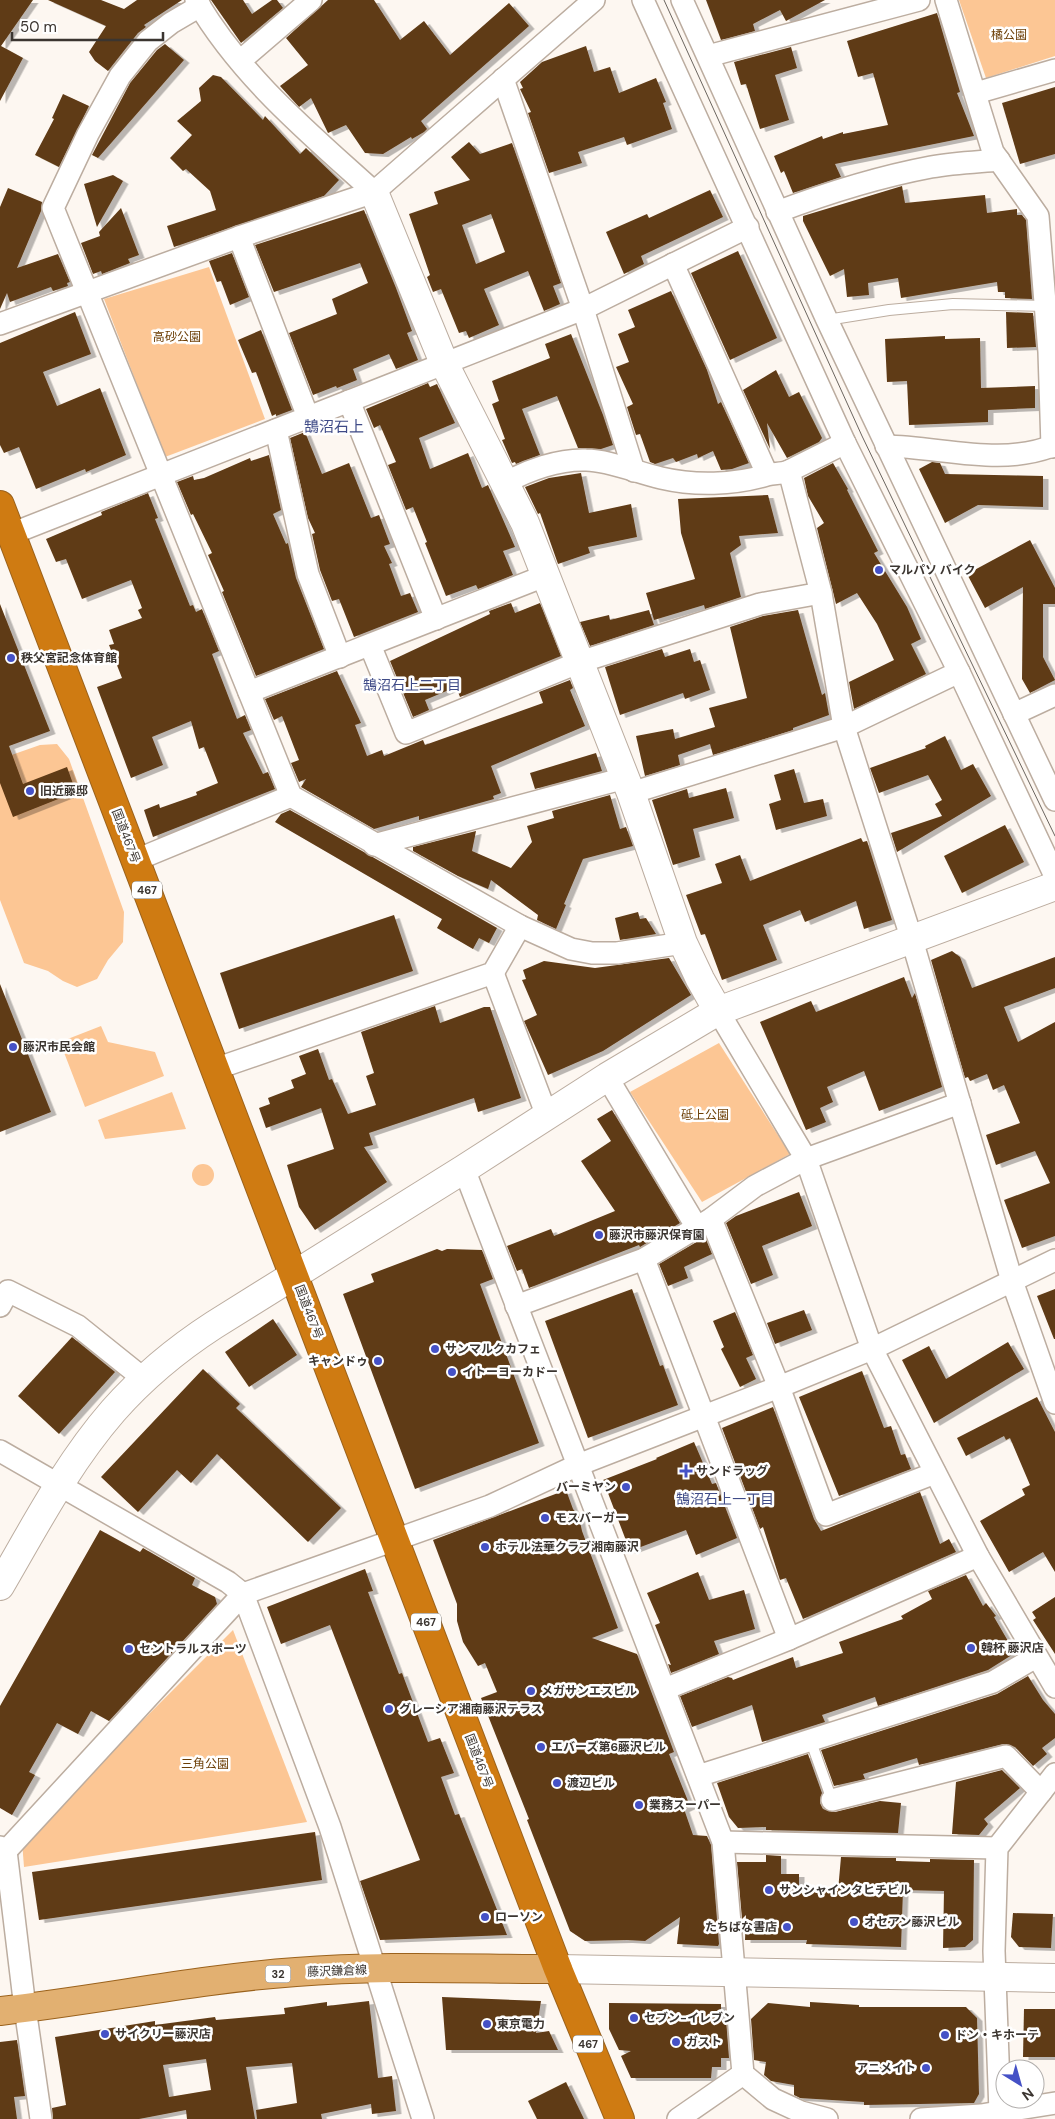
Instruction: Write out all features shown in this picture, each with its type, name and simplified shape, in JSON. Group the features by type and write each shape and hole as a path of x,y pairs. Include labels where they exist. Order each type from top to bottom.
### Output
{"highway":[{"name":"国道467号","path":"0,505 558,1968 620,2119"}],"main road":[{"name":"藤沢鎌倉線","path":"12,2010 297,1972 376,1969 558,1968"}],"street":[{"path":"240,60 312,0"},
{"path":"0,324 239,237 374,192 594,0"},
{"path":"643,0 846,443 959,672 1055,876"},
{"path":"682,0 827,320 1055,800"},
{"path":"708,56 919,0"},
{"path":"886,446 908,446 984,455 1031,453 1054,446 1050,362 1044,306 1046,214 994,152 946,0"},
{"path":"683,943 617,953 592,953 571,949 520,926 291,796 53,208 88,134 120,76 148,41 198,3 216,32 262,88 292,118 374,192 444,363 525,523 547,575 628,786 683,943 718,1011 806,1159 872,1349 978,1556 1055,1687"},
{"path":"976,93 1055,70"},
{"path":"503,79 583,308 634,471"},
{"path":"777,212 875,179 933,166 999,160"},
{"path":"11,534 583,308 748,227"},
{"path":"239,237 308,417"},
{"path":"673,264 767,474"},
{"path":"348,401 436,619"},
{"path":"276,430 308,574 340,657"},
{"path":"505,482 520,474 565,462 587,460 662,478 700,484 755,479 767,474 782,474 846,443"},
{"path":"789,471 821,592 844,727 912,940 1012,1280 1055,1403"},
{"path":"249,692 547,575"},
{"path":"370,645 406,733 580,662 760,604 821,592"},
{"path":"374,844 628,786 844,727 959,672"},
{"path":"1014,714 1055,695"},
{"path":"136,860 291,796"},
{"path":"0,1586 58,1485 88,1443 114,1410 144,1379 181,1347 607,1077 718,1011 1055,886"},
{"path":"215,1068 493,973 520,926"},
{"path":"493,973 547,1116"},
{"path":"607,1077 704,1222 780,1387 826,1514 935,1473"},
{"path":"516,1306 644,1259 704,1222 755,1186 806,1159 960,1103"},
{"path":"464,1169 723,1842 743,2074 773,2099 801,2112 827,2119"},
{"path":"644,1259 789,1639"},
{"path":"41,2119 12,2010 3,1849 243,1594 490,1506 578,1465 780,1387 872,1349 1055,1260"},
{"path":"0,1306 8,1290 78,1326 144,1379"},
{"path":"0,1451 228,1582 243,1594 330,1827 423,2119"},
{"path":"665,1689 789,1639 978,1556"},
{"path":"698,1776 992,1682 1036,1657"},
{"path":"832,1800 1006,1756 1041,1792"},
{"path":"1002,2115 995,1977 997,1848 1055,1774"},
{"path":"723,1842 997,1848"},
{"path":"558,1968 1055,1978"},
{"path":"678,2119 743,2074"},
{"path":"921,2119 1002,2115 1055,2103"}],"lane":[{"path":"827,320 888,310 953,304 1044,306"},
{"path":"810,1739 832,1800"}],"green space":[{"name":"橘公園","path":"959,0 1055,0 1055,56 986,78"},
{"name":"高砂公園","path":"209,267 265,419 165,457 104,299"},
{"path":"57,744 69,759 124,912 123,942 108,960 97,979 77,987 63,981 48,971 24,963 0,900 0,759 40,745"},
{"path":"101,1026 108,1042 155,1052 164,1076 85,1107 60,1042"},
{"name":"砥上公園","path":"719,1043 790,1154 702,1202 630,1092"},
{"path":"172,1092 186,1129 105,1139 98,1120"},
{"path":"203,1164 211,1167 214,1175 211,1183 203,1186 195,1183 192,1175 195,1167"},
{"name":"三角公園","path":"233,1630 307,1822 24,1867 22,1841"}],"building":[{"path":"0,0 33,0 1,46 23,58 0,101"},
{"path":"48,0 101,0 124,9 137,0 182,0 144,25 146,27 138,33 108,71 95,61 89,52 106,26"},
{"path":"211,0 243,0 252,14 272,0 277,0 283,8 241,43"},
{"path":"328,0 374,0 400,40 424,21 450,55 509,3 529,26 421,121 427,129 424,132 412,139 411,137 383,154 365,153 346,125 328,133 311,98 299,107 280,86 308,65 286,38"},
{"path":"706,0 825,0 786,21 780,10 753,24 755,31 721,40"},
{"path":"937,13 960,92 957,93 974,136 835,164 841,177 793,193 784,171 781,173 774,156 822,136 823,139 843,132 843,134 888,125 873,73 858,77 847,41"},
{"path":"165,44 184,60 98,158 92,155 130,83 157,50"},
{"path":"586,46 594,72 610,67 619,93 656,78 666,102 663,103 672,129 627,145 624,137 578,152 582,163 549,173 528,113 531,112 520,89 523,88 520,82 542,62"},
{"path":"791,47 797,68 775,75 789,120 760,129 746,84 741,85 734,62"},
{"path":"213,75 221,77 263,120 265,116 300,154 306,148 339,180 324,196 174,247 167,226 216,210 210,191 186,169 183,171 170,158 192,135 177,121 201,101 199,88"},
{"path":"1055,87 1055,154 1020,164 1002,103"},
{"path":"63,94 89,106 59,167 35,155 54,119 52,118"},
{"path":"469,142 480,154 512,143 561,283 553,286 560,304 544,311 528,271 484,289 499,325 469,338 466,331 459,333 441,289 433,292 427,277 430,275 409,214 438,204 434,192 470,180 451,157","holes":["491,214 505,252 476,264 462,225"]},
{"path":"113,175 123,181 97,227 84,184"},
{"path":"902,186 905,203 985,195 987,213 1017,209 1017,215 1022,215 1026,220 1032,299 1005,298 1005,292 998,292 997,282 901,298 898,278 868,283 869,295 847,297 844,269 830,276 803,221 803,216"},
{"path":"8,188 42,202 41,211 17,268 58,254 70,282 67,283 68,286 53,291 51,287 10,302 7,293 0,309 0,207"},
{"path":"710,190 723,217 641,256 644,264 624,274 606,232 647,214 649,218"},
{"path":"121,208 139,255 128,259 130,263 102,274 101,271 93,274 81,243 100,236 99,232"},
{"path":"364,210 412,331 407,333 418,360 396,369 389,354 353,369 357,380 313,395 289,333 337,314 332,299 368,283 360,263 274,292 255,245"},
{"path":"738,251 777,338 730,360 691,273"},
{"path":"232,253 249,297 230,305 221,281 217,282 209,261"},
{"path":"671,291 707,370 718,404 721,402 749,463 732,469 721,470 713,451 698,458 697,454 676,462 673,458 655,464 650,462 640,434 636,435 627,407 633,404 616,367 629,362 618,334 635,327 628,310"},
{"path":"75,312 91,354 43,372 57,406 100,388 126,455 86,472 85,469 36,489 19,447 4,453 0,445 0,343"},
{"path":"1006,312 1033,313 1036,347 1007,348"},
{"path":"261,330 292,410 276,416 276,414 272,416 256,372 252,373 238,340"},
{"path":"571,334 613,445 601,449 578,448 557,396 522,409 540,455 516,464 515,462 512,463 502,440 505,439 492,404 499,401 492,381 550,358 545,344"},
{"path":"945,336 945,339 980,338 981,388 1035,386 1035,408 988,410 988,422 909,425 907,381 887,382 885,339"},
{"path":"776,370 789,397 799,392 822,438 819,442 787,458 767,423 770,449 743,390"},
{"path":"428,383 430,387 437,384 455,423 419,438 430,469 468,453 482,488 488,485 515,547 503,551 513,575 478,589 476,585 446,596 413,507 406,510 388,465 396,462 380,425 374,428 366,409"},
{"path":"305,432 322,474 349,463 371,518 379,515 390,544 384,546 392,563 389,564 401,596 410,593 418,612 354,637 339,599 332,601 320,570 312,534 315,533 308,518 290,438"},
{"path":"269,455 281,510 273,514 286,544 288,543 296,578 324,649 256,676 222,592 224,591 208,555 212,553 193,514 191,515 177,482 193,476 194,480 204,478 250,458 251,461"},
{"path":"932,462 940,463 945,474 1043,476 1043,507 978,505 945,523 919,469"},
{"path":"833,463 848,489 878,551 874,553 907,607 921,639 911,644 926,674 854,709 849,682 894,660 877,624 857,593 836,604 817,528 824,523 808,496 804,478"},
{"path":"581,473 589,513 631,504 637,537 588,547 590,553 558,564 540,513 538,514 525,487 549,478"},
{"path":"148,493 158,518 155,519 190,606 193,605 196,612 202,609 219,651 212,654 237,719 245,715 251,730 243,733 263,774 268,772 275,789 153,837 144,810 159,804 160,808 197,795 196,792 218,783 204,747 199,749 191,721 152,737 163,765 131,778 97,687 122,678 109,645 114,644 109,630 142,618 138,610 142,608 131,580 82,599 66,559 56,562 46,539 102,515 101,512"},
{"path":"768,495 778,533 739,536 741,545 730,553 741,597 705,609 704,605 654,620 646,593 695,579 681,533 678,499"},
{"path":"1030,540 1055,588 1055,604 1043,604 1043,657 1055,680 1030,693 1022,679 1023,587 985,608 967,574"},
{"path":"511,603 515,613 540,603 561,656 460,697 456,687 425,700 429,710 413,717 390,661 490,614 489,611"},
{"path":"0,604 50,731 9,746 23,784 67,767 76,792 13,817 0,783"},
{"path":"649,610 654,625 590,646 580,622 609,615 610,620"},
{"path":"798,610 822,695 825,693 829,715 793,728 793,730 713,755 710,744 678,755 680,765 645,776 636,736 673,729 675,739 715,727 709,708 747,698 730,627 763,616"},
{"path":"662,649 665,657 690,649 694,662 700,660 710,690 685,699 683,693 620,715 605,667"},
{"path":"337,671 361,723 355,725 367,756 382,750 384,756 423,740 425,745 543,703 539,692 570,680 573,688 570,690 585,726 491,766 501,793 493,796 494,799 419,820 419,816 374,829 301,787 306,779 299,782 291,763 299,760 282,716 274,720 265,699"},
{"path":"945,736 961,770 973,764 991,796 897,852 891,833 942,816 935,804 942,800 928,775 879,793 870,768 926,748 925,746"},
{"path":"596,753 602,771 535,789 530,773"},
{"path":"794,769 804,803 823,799 827,816 776,830 769,804 781,800 774,775"},
{"path":"726,788 734,818 693,829 700,857 673,865 652,800 687,789 689,798"},
{"path":"610,795 620,829 626,827 633,846 583,859 564,904 566,905 556,929 537,920 538,915 491,880 488,889 458,876 413,851 413,847 476,831 472,851 511,868 532,842 527,826 554,818 552,811"},
{"path":"290,810 497,928 489,943 479,938 473,949 437,928 442,919 275,822 281,814"},
{"path":"1005,825 1024,862 962,893 944,856"},
{"path":"861,838 863,842 867,841 892,920 864,929 856,901 805,922 800,910 763,925 777,960 722,980 705,934 701,935 686,895 722,883 715,864 740,855 750,881"},
{"path":"638,912 640,919 646,918 656,934 620,940 615,918"},
{"path":"394,915 413,971 239,1029 220,973"},
{"path":"952,951 960,957 972,988 1055,957 1055,988 1004,1007 1018,1042 1055,1022 1055,1236 1022,1248 1004,1200 1050,1183 1035,1151 996,1165 986,1135 1020,1123 1004,1085 993,1090 987,1074 970,1081 968,1077 965,1078 931,960"},
{"path":"669,958 691,995 603,1051 548,1075 524,1021 537,1015 522,980 526,979 523,970 544,961 595,968"},
{"path":"904,977 912,998 915,993 942,1087 879,1111 864,1071 827,1087 833,1102 820,1108 826,1122 806,1130 760,1022 811,1001 816,1012"},
{"name":"藤沢市民会館","path":"0,984 51,1112 0,1132"},
{"path":"435,1006 440,1023 484,1007 490,1007 521,1098 478,1112 474,1098 369,1133 373,1145 364,1147 387,1182 315,1230 299,1207 287,1165 334,1149 321,1108 266,1128 259,1108 270,1104 268,1098 294,1088 291,1080 306,1074 299,1056 318,1049 329,1080 332,1079 348,1114 376,1105 366,1076 374,1073 361,1032"},
{"path":"612,1110 680,1223 640,1247 639,1245 529,1288 522,1269 517,1271 507,1246 551,1229 554,1236 615,1211 581,1161 611,1141 597,1119"},
{"path":"799,1192 812,1226 762,1246 773,1275 751,1284 726,1223 736,1216"},
{"path":"705,1237 712,1254 684,1267 688,1278 668,1286 659,1264"},
{"path":"437,1249 442,1251 447,1249 482,1250 493,1279 480,1284 539,1443 415,1489 343,1294 374,1282 371,1274"},
{"path":"632,1289 660,1366 663,1365 678,1405 588,1438 545,1321"},
{"path":"1055,1289 1055,1339 1054,1339 1037,1296"},
{"path":"804,1310 812,1330 775,1344 767,1323"},
{"path":"735,1312 753,1355 746,1358 756,1379 740,1387 721,1349 724,1347 713,1321"},
{"path":"273,1319 297,1355 249,1387 225,1352"},
{"path":"72,1337 115,1372 59,1434 18,1396"},
{"path":"1008,1342 1024,1369 934,1423 902,1360 929,1346 946,1379"},
{"path":"203,1369 240,1404 236,1408 341,1508 308,1542 217,1454 191,1483 177,1470 138,1512 101,1477"},
{"path":"862,1371 884,1428 891,1426 901,1455 905,1454 911,1469 839,1496 799,1397"},
{"path":"1037,1397 1055,1432 1055,1572 1043,1552 1009,1572 980,1521 1025,1495 1022,1489 1030,1485 1010,1438 1006,1440 1004,1436 966,1456 957,1438"},
{"path":"773,1407 814,1519 821,1531 920,1492 940,1544 949,1539 956,1552 803,1619 786,1578 780,1580 763,1527 760,1529 722,1428"},
{"path":"694,1442 712,1484 716,1483 737,1538 696,1555 686,1530 630,1551 603,1480"},
{"path":"566,1490 573,1509 579,1517 582,1531 618,1628 592,1638 637,1654 674,1752 669,1754 690,1806 684,1809 693,1835 707,1836 711,1845 718,1946 677,1944 680,1917 645,1941 585,1941 570,1931 527,1820 529,1819 481,1698 497,1692 485,1663 478,1666 463,1642 457,1621 457,1604 433,1540"},
{"path":"100,1530 140,1552 143,1548 195,1578 192,1585 215,1597 217,1604 109,1721 91,1711 78,1734 57,1723 29,1772 35,1775 12,1815 0,1808 0,1706"},
{"name":"グレーシア湘南藤沢テラス","path":"365,1569 373,1591 368,1592 399,1674 402,1673 428,1742 440,1738 454,1773 441,1777 455,1815 459,1814 507,1935 380,1940 360,1881 420,1860 330,1625 281,1644 267,1607"},
{"path":"698,1572 709,1600 744,1590 755,1629 714,1641 719,1654 671,1673 668,1664 671,1665 655,1625 660,1623 647,1593"},
{"path":"966,1575 983,1606 986,1603 996,1616 994,1617 1015,1653 988,1670 878,1706 875,1697 822,1715 825,1722 762,1742 752,1705 692,1727 680,1696 728,1677 733,1680 793,1657 796,1668 843,1653 839,1642 903,1619 901,1616 932,1599 928,1591"},
{"path":"1055,1597 1055,1654 1033,1620 1036,1618 1032,1612"},
{"path":"1028,1676 1043,1700 1055,1714 1055,1738 1042,1748 1047,1754 1033,1766 1015,1747 1003,1744 919,1765 917,1758 863,1774 865,1779 834,1786 821,1750 997,1694"},
{"path":"808,1754 822,1793 820,1803 823,1809 835,1812 880,1801 901,1803 898,1833 766,1830 766,1827 738,1828 729,1817 717,1783"},
{"path":"1002,1770 1020,1788 984,1819 988,1824 979,1835 952,1834 956,1782"},
{"path":"315,1832 322,1880 39,1920 32,1872"},
{"path":"766,1855 781,1856 781,1874 799,1874 799,1889 838,1891 841,1857 896,1858 896,1861 930,1862 930,1859 974,1860 973,1940 965,1947 943,1948 944,1891 903,1890 901,1947 806,1944 807,1940 745,1940 746,1915 742,1919 737,1862 766,1862"},
{"path":"1013,1913 1053,1914 1051,1948 1019,1947 1011,1937"},
{"name":"東京電力","path":"442,1997 541,2001 536,2033 549,2031 558,2050 446,2050"},
{"path":"369,2001 378,2078 392,2076 396,2111 372,2114 371,2104 321,2114 322,2119 257,2119 256,2110 297,2103 292,2063 246,2067 255,2119 187,2119 186,2110 139,2119 53,2119 52,2108 66,2105 55,2037 155,2021 155,2025 215,2017 216,2020 285,2014 284,2008 327,2002 327,2006","holes":["206,2059 211,2090 169,2097 163,2065"]},
{"path":"810,2002 859,2005 859,2007 966,2007 977,2018 979,2094 974,2103 864,2105 864,2102 800,2098 794,2095 794,2085 771,2081 764,2075 766,2062 754,2060 751,2019 768,2003 810,2007"},
{"path":"609,2003 721,2004 721,2019 726,2019 729,2058 721,2058 721,2067 712,2067 711,2078 631,2078 621,2056 631,2051 619,2050 609,2029"},
{"path":"1024,2009 1055,2009 1055,2057 1023,2057"},
{"path":"17,2040 25,2096 14,2097 17,2119 0,2119 0,2042"},
{"path":"566,2082 584,2119 537,2119 528,2101"}],"tram line":[{"path":"664,0 862,436 1055,836"}],"place":[{"name":"マルパソ バイク","path":"879,570"},
{"name":"秩父宮記念体育館","path":"11,658"},
{"name":"旧近藤邸","path":"30,791"},
{"name":"藤沢市民会館","path":"13,1047"},
{"name":"藤沢市藤沢保育園","path":"599,1235"},
{"name":"サンマルクカフェ","path":"435,1349"},
{"name":"キャンドゥ","path":"378,1361"},
{"name":"イトーヨーカドー","path":"452,1372"},
{"name":"サンドラッグ","path":"686,1471"},
{"name":"バーミヤン","path":"626,1487"},
{"name":"モスバーガー","path":"545,1518"},
{"name":"ホテル法華クラブ湘南藤沢","path":"485,1547"},
{"name":"韓杯 藤沢店","path":"971,1648"},
{"name":"セントラルスポーツ","path":"129,1649"},
{"name":"メガサンエスビル","path":"531,1691"},
{"name":"グレーシア湘南藤沢テラス","path":"389,1709"},
{"name":"エバーズ第6藤沢ビル","path":"541,1747"},
{"name":"渡辺ビル","path":"557,1783"},
{"name":"業務スーパー","path":"639,1805"},
{"name":"サンシャインタヒチビル","path":"769,1890"},
{"name":"ローソン","path":"485,1917"},
{"name":"オセアン藤沢ビル","path":"854,1922"},
{"name":"たちばな書店","path":"787,1927"},
{"name":"セブン-イレブン","path":"634,2018"},
{"name":"東京電力","path":"487,2024"},
{"name":"サイクリー藤沢店","path":"105,2034"},
{"name":"ドン・キホーテ","path":"945,2035"},
{"name":"ガスト","path":"676,2042"},
{"name":"アニメイト","path":"926,2068"}],"district":[{"name":"鵠沼石上","path":"334,427"},
{"name":"鵠沼石上二丁目","path":"412,685"},
{"name":"鵠沼石上一丁目","path":"725,1499"}]}
